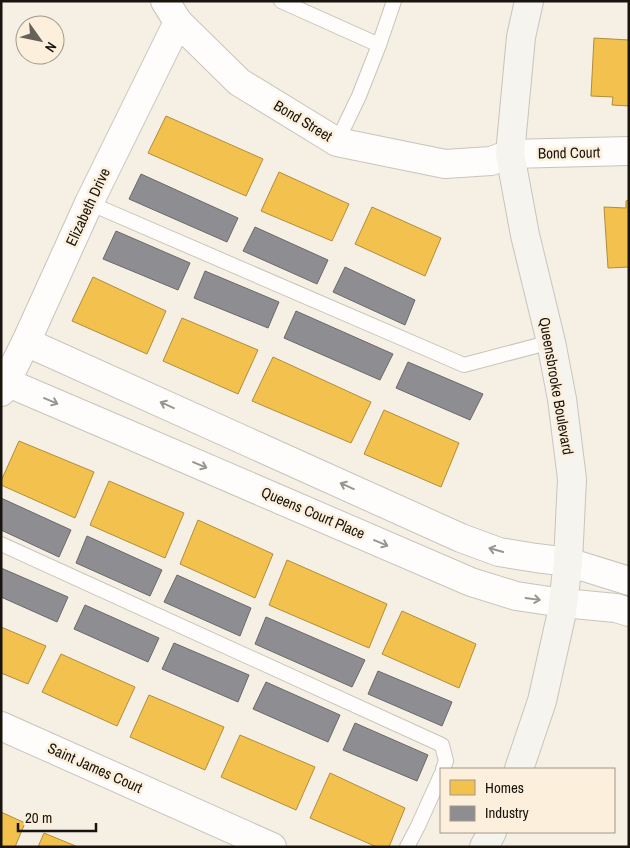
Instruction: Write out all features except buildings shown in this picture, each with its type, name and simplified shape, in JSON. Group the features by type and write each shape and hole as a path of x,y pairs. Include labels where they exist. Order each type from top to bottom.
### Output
{"street":[{"name":"Queensbrooke Boulevard","path":"519,768 542,701 562,612 568,562 572,479 562,399 551,342 525,235 510,154 521,37 529,1"},
{"name":"Bond Street","path":"172,12 240,82 337,142 445,164 491,161 510,154"},
{"name":"Elizabeth Drive","path":"3,387 26,342 90,202 172,12"},
{"name":"Bond Court","path":"510,154 629,151"},
{"path":"26,342 461,538 499,552 568,562 629,581"},
{"name":"Queens Court Place","path":"3,387 146,441 471,582 516,596 616,608 629,612"},
{"name":"Saint James Court","path":"1,726 272,847"},
{"path":"484,847 491,833"}],"lane":[{"path":"281,1 379,45"},
{"path":"337,142 359,96 394,1"},
{"path":"90,202 464,365 551,342"},
{"path":"1,544 442,745 446,761 443,768"},
{"path":"407,847 440,777"}]}
